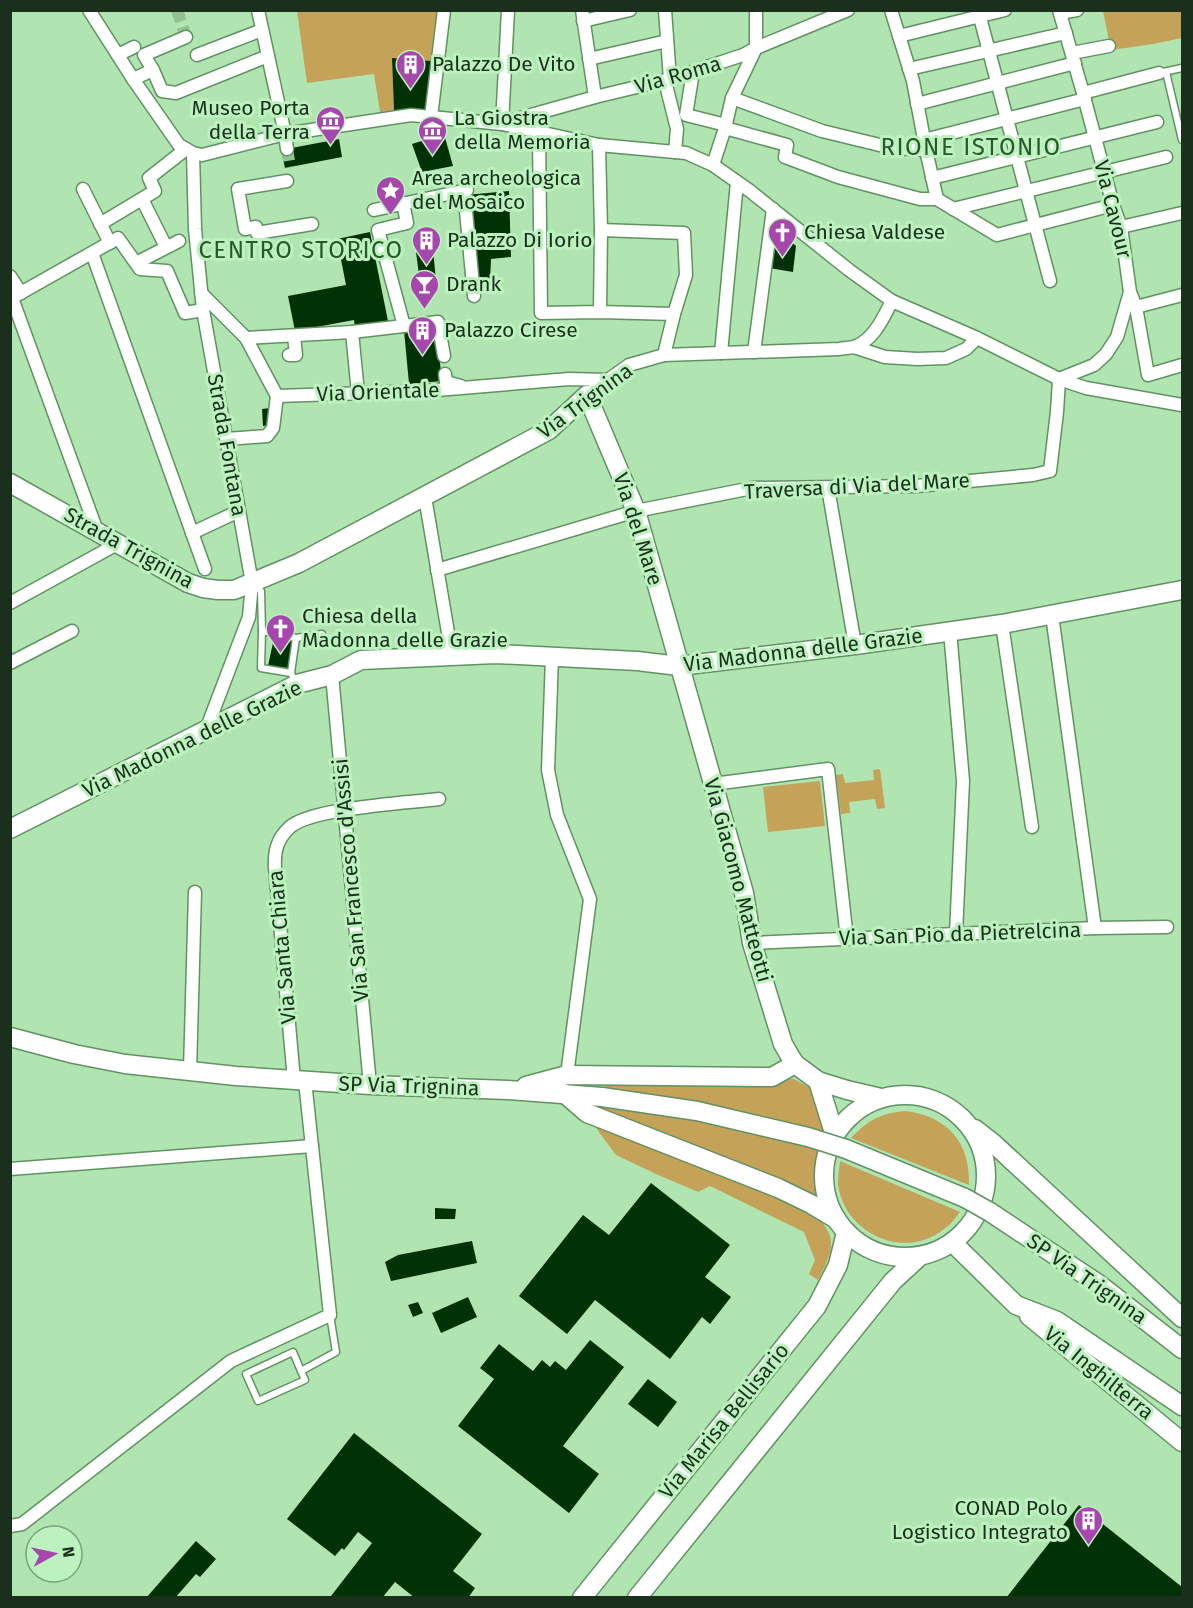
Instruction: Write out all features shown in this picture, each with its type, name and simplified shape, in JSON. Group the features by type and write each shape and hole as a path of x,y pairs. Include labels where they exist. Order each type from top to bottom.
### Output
{"main road":[{"name":"Via Trignina","path":"252,583 299,563 549,430 587,395"},
{"name":"Via del Mare","path":"587,395 636,511 679,666"},
{"name":"Strada Trignina","path":"10,483 188,583 218,590 234,590 252,583"},
{"name":"Via Madonna delle Grazie","path":"10,829 206,730 294,678 332,675 362,660 496,654 637,661 679,666 855,645 1002,624 1182,590"},
{"name":"Via Giacomo Matteotti","path":"679,666 744,893 752,943 783,1044 795,1064 818,1081 881,1098"},
{"name":"SP Via Trignina","path":"10,1037 125,1064 190,1071 299,1081 508,1090 602,1097 697,1111 808,1137 841,1142 965,1198 990,1212 1100,1285 1182,1349"},
{"path":"508,1090 567,1075 772,1077 795,1064"},
{"path":"818,1081 841,1142"},
{"path":"565,1094 587,1113 778,1188 811,1204 841,1225 858,1243 872,1251 895,1257 919,1257 942,1249 953,1243 974,1221 983,1200 987,1178 986,1162 975,1134 966,1122"},
{"path":"841,1142 844,1123 867,1104 881,1098 904,1095 927,1097 941,1103 993,1143 1182,1318"},
{"path":"841,1142 829,1149 824,1177 829,1205 841,1225"},
{"name":"Via Marisa Bellisario","path":"582,1598 817,1306 838,1265 841,1225"},
{"name":"Via Inghilterra","path":"953,1243 1016,1305 1182,1442"},
{"name":"Via Marisa Bellisario","path":"637,1598 893,1281 919,1257"},
{"path":"1016,1305 1057,1321 1182,1406"}],"street":[{"path":"258,10 288,149"},
{"path":"431,117 444,10"},
{"path":"502,124 508,10"},
{"path":"595,97 582,16 630,10"},
{"path":"665,10 668,80 681,116"},
{"path":"713,165 732,98 756,48 756,10"},
{"name":"Via Roma","path":"502,124 693,72 743,55 848,10"},
{"path":"891,10 909,69 937,199"},
{"path":"899,36 979,14 1005,10"},
{"path":"1060,12 1077,10"},
{"path":"93,12 133,79 179,145 190,151 202,155 285,134 411,115 502,124 599,145 686,153 713,165 737,182 892,301 977,338 1059,379 1086,388 1182,405"},
{"name":"Via Cavour","path":"1059,379 1094,365 1106,354 1117,337 1130,292 1120,227 1060,12"},
{"path":"979,14 1050,280"},
{"path":"197,55 262,30"},
{"path":"909,69 1066,33"},
{"path":"186,37 144,55 162,91 176,93 268,56"},
{"path":"589,58 667,41"},
{"path":"917,104 998,84 1109,45"},
{"path":"118,55 134,47"},
{"path":"133,79 153,70"},
{"path":"675,152 677,129 693,72"},
{"path":"732,98 822,131 892,148 925,145 1162,72"},
{"path":"681,116 787,145 785,157 838,177 920,200 937,199 998,235 1113,205"},
{"path":"932,178 1157,122"},
{"path":"539,132 541,313 674,314"},
{"path":"599,145 600,312"},
{"path":"100,224 155,191 149,178 190,151"},
{"name":"Strada Fontana","path":"190,151 203,310 252,583 249,616 206,730"},
{"path":"953,209 1166,157"},
{"path":"287,180 238,189 245,229 256,227 257,233 312,224"},
{"path":"721,353 737,182"},
{"path":"83,189 110,243"},
{"path":"374,210 465,190 474,296"},
{"path":"142,199 166,248"},
{"path":"403,204 407,223 378,230 404,326"},
{"path":"754,352 773,209"},
{"path":"1120,227 1182,213"},
{"path":"601,230 684,233 686,275 664,355"},
{"path":"14,297 118,238 140,269 167,271 185,313 203,310"},
{"path":"136,263 179,241"},
{"path":"92,253 205,569"},
{"path":"10,276 14,297 97,531"},
{"path":"1130,292 1136,307 1148,375 1182,365"},
{"path":"201,293 246,338 277,396 273,428 267,436 227,439"},
{"path":"1136,307 1182,295"},
{"path":"854,347 869,338 892,301"},
{"path":"246,338 352,332 438,322 444,356"},
{"path":"352,332 358,393"},
{"path":"289,355 296,355 294,336"},
{"path":"854,347 885,357 946,358 966,349 977,338"},
{"name":"Via Trignina","path":"587,395 629,365 664,355 854,347"},
{"path":"445,374 446,382 466,387"},
{"name":"Via Orientale","path":"277,396 466,387 569,379 608,380"},
{"name":"Traversa di Via del Mare","path":"437,570 636,511 752,488 916,486 1033,475 1050,471 1059,379"},
{"path":"828,488 855,645"},
{"path":"425,497 452,656"},
{"path":"192,533 239,511"},
{"path":"10,603 119,543"},
{"path":"1052,615 1095,928"},
{"path":"1002,624 1032,827"},
{"path":"10,663 72,631"},
{"name":"Via Madonna delle Grazie","path":"950,631 963,781 956,934"},
{"path":"552,657 548,770 556,815 590,899 567,1075"},
{"name":"Via San Francesco d'Assisi","path":"332,675 370,1085"},
{"path":"713,784 828,769 847,939"},
{"name":"Via Santa Chiara","path":"330,1315 312,1146 299,1081 274,852 279,840 291,826 308,817 345,810 439,799"},
{"path":"190,1071 195,892"},
{"name":"Via San Pio da Pietrelcina","path":"752,943 1167,927"},
{"path":"10,1169 312,1146"},
{"path":"10,1526 22,1524 231,1361 330,1315"}],"lane":[{"path":"1182,68 1162,72 1182,140"},
{"path":"252,583 261,591 261,668 294,678 296,638"},
{"path":"262,631 296,638 322,634"},
{"path":"301,1371 336,1352 330,1315"},
{"path":"293,1353 301,1371 305,1380 258,1401 246,1374 293,1353"}],"shaded area":[{"path":"297,11 439,11 431,61 392,59 394,111 380,112 374,74 307,83"},
{"path":"1103,11 1182,11 1182,38 1111,50"},
{"path":"880,769 885,808 877,809 875,799 849,802 850,813 841,814 836,775 843,774 845,783 874,780 873,770"},
{"path":"820,781 825,826 768,832 763,787"},
{"path":"794,1079 816,1091 827,1127 818,1154 821,1202 814,1215 828,1231 831,1246 827,1262 818,1280 809,1274 815,1260 804,1232 710,1186 698,1192 616,1155 596,1128 607,1080"},
{"path":"906,1111 934,1119 954,1134 965,1156 969,1185 851,1138 863,1126 876,1118"},
{"path":"840,1161 960,1212 949,1226 928,1238 912,1242 895,1242 879,1237 864,1229 852,1217 843,1202 838,1184"}],"building":[{"name":"Palazzo De Vito","path":"392,58 431,61 427,112 394,111"},
{"name":"La Giostra della Memoria","path":"444,134 453,166 422,172 412,144"},
{"path":"339,139 342,157 285,168 281,150"},
{"path":"509,191 511,257 491,259 490,282 476,282 466,195"},
{"name":"Chiesa Valdese","path":"775,228 796,246 793,272 769,268"},
{"path":"370,232 388,321 355,328 354,320 295,331 288,296 346,285 337,239"},
{"name":"Palazzo Di Iorio","path":"433,249 436,281 420,283 416,252"},
{"name":"Palazzo Cirese","path":"436,327 442,381 409,384 404,330"},
{"path":"270,408 271,425 263,426 262,409"},
{"name":"Chiesa della Madonna delle Grazie","path":"274,638 293,641 288,668 268,666"},
{"path":"651,1183 730,1245 705,1277 731,1297 710,1324 702,1317 670,1359 595,1300 567,1334 519,1296 583,1215 609,1235"},
{"path":"435,1208 456,1209 455,1219 435,1219"},
{"path":"472,1241 477,1263 391,1281 385,1262 398,1255"},
{"path":"468,1297 477,1317 441,1333 432,1313"},
{"path":"418,1302 423,1313 413,1317 408,1305"},
{"path":"590,1340 624,1367 563,1446 599,1474 569,1513 458,1426 494,1379 480,1368 499,1344 533,1371 542,1360 550,1367 555,1361 566,1370"},
{"path":"648,1379 677,1402 658,1427 628,1404"},
{"path":"354,1433 482,1534 453,1571 475,1588 468,1598 415,1598 395,1582 382,1598 334,1598 331,1596 372,1543 358,1532 344,1550 342,1548 335,1556 287,1519"},
{"name":"CONAD Polo Logistico Integrato","path":"1079,1505 1182,1587 1182,1598 1006,1598"},
{"path":"196,1541 216,1559 200,1577 196,1574 175,1598 146,1598"}],"tunnel":[{"path":"177,10 186,37"},
{"path":"287,149 290,167"}],"place":[{"name":"Palazzo De Vito","path":"411,90"},
{"name":"Museo Porta della Terra","path":"331,146"},
{"name":"La Giostra della Memoria","path":"433,156"},
{"name":"Area archeologica del Mosaico","path":"391,216"},
{"name":"Chiesa Valdese","path":"783,258"},
{"name":"Palazzo Di Iorio","path":"426,266"},
{"name":"Drank","path":"425,310"},
{"name":"Palazzo Cirese","path":"423,356"},
{"name":"Chiesa della Madonna delle Grazie","path":"281,654"},
{"name":"CONAD Polo Logistico Integrato","path":"1089,1546"}],"district":[{"name":"RIONE ISTONIO","path":"971,147"},
{"name":"CENTRO STORICO","path":"301,250"}]}
